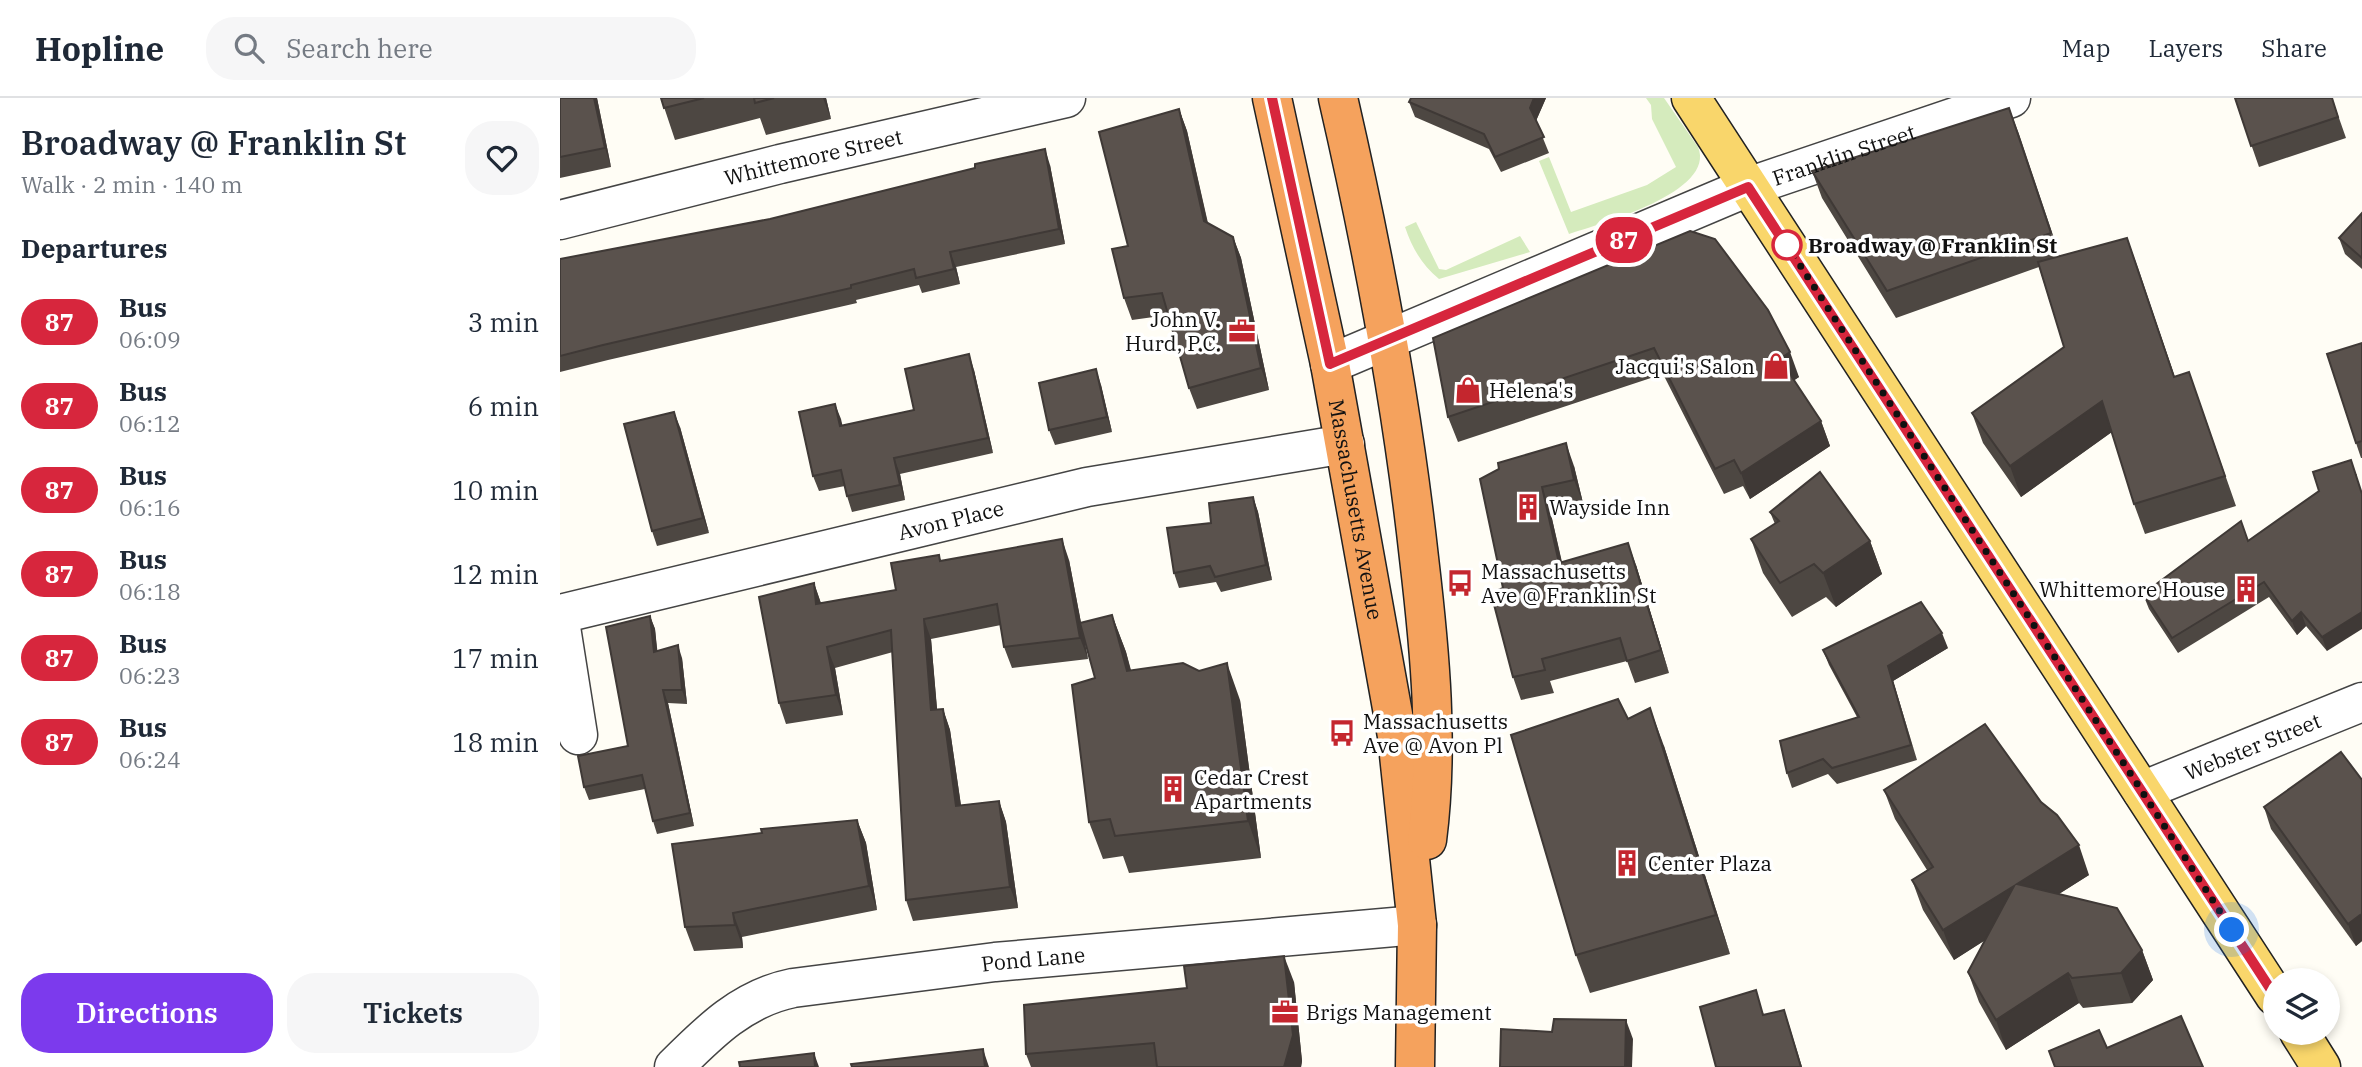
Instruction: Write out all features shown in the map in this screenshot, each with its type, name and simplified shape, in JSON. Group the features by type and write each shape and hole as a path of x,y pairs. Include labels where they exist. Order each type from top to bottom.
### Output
{"highway":[{"name":"Massachusetts Avenue","path":"1272,98 1330,364 1397,736 1417,925"},
{"name":"Massachusetts Avenue","path":"1339,98 1389,339 1423,588 1432,730 1429,825 1417,925 1415,1067"}],"main road":[{"path":"1691,98 2263,978"},
{"path":"2307,1045 2321,1067"}],"street":[{"name":"Whittemore Street","path":"560,220 780,164 1066,98"},
{"name":"Franklin Street","path":"1330,364 1748,187 2011,98"},
{"name":"Avon Place","path":"560,614 1087,487 1345,444"},
{"path":"560,621 578,735"},
{"name":"Webster Street","path":"2141,791 2362,702"},
{"name":"Pond Lane","path":"674,1067 738,1010 764,996 793,988 995,962 1417,925"}],"green space":[{"path":"1646,98 1664,98 1698,147 1699,163 1690,178 1674,192 1628,214 1569,234 1539,161 1549,157 1571,212 1647,185 1676,167 1652,119 1651,105"},
{"path":"1416,222 1439,269 1446,270 1520,236 1530,252 1439,279 1423,262 1408,235 1405,227"}],"building":[{"path":"560,98 594,98 605,148 560,157"},
{"path":"661,98 704,98 664,108"},
{"path":"754,98 774,98 755,103"},
{"path":"1411,98 1534,98 1530,108 1544,137 1495,157 1484,134 1409,102"},
{"path":"2235,98 2332,98 2338,117 2251,146"},
{"path":"2009,108 2051,233 1887,291 1812,171"},
{"path":"1179,109 1204,221 1233,237 1261,368 1189,388 1162,293 1124,298 1112,249 1128,246 1099,132"},
{"path":"1045,149 1059,229 950,252 954,269 916,278 914,269 851,285 851,288 560,356 560,259 770,219 975,168 975,164"},
{"path":"2362,213 2362,258 2339,238"},
{"path":"1690,231 1715,239 1768,310 1790,352 1780,359 1821,421 1741,473 1734,460 1715,469 1654,348 1448,417 1433,338"},
{"path":"2127,238 2174,377 2189,372 2225,476 2134,504 2102,401 2010,466 1972,413 2064,347 2038,262"},
{"path":"2362,343 2362,441 2356,443 2327,354"},
{"path":"969,354 988,438 894,458 900,485 847,496 841,470 813,476 799,412 835,404 840,426 914,410 905,369"},
{"path":"1096,369 1107,417 1049,430 1039,383"},
{"path":"674,412 703,518 652,531 624,424"},
{"path":"1566,443 1574,480 1542,487 1559,563 1628,543 1661,650 1627,661 1620,638 1542,659 1545,670 1513,677 1491,593 1503,588 1480,479 1499,469 1498,463"},
{"path":"2351,460 2362,494 2362,612 2322,637 2301,612 2292,621 2264,582 2172,638 2143,594 2241,521 2248,541 2319,491 2313,472"},
{"path":"1820,472 1870,541 1823,573 1814,564 1780,583 1751,539 1779,521 1770,512"},
{"path":"1253,497 1266,565 1215,577 1210,566 1174,573 1167,528 1211,523 1209,503"},
{"path":"1062,539 1080,638 1004,647 997,604 924,619 931,710 943,709 956,806 999,801 1010,887 906,900 891,630 827,647 836,695 779,703 759,597 814,583 816,604 896,590 891,563 939,555 940,561"},
{"path":"1921,602 1942,633 1888,666 1911,745 1832,768 1823,759 1787,773 1780,741 1859,717 1823,650"},
{"name":"Cedar Crest Apartments","path":"1112,615 1127,671 1183,663 1199,671 1227,663 1248,821 1115,836 1110,819 1089,822 1072,685 1095,678 1080,623"},
{"path":"650,616 654,652 678,645 682,690 663,690 690,813 653,821 642,775 584,787 578,756 628,746 606,627"},
{"name":"Center Plaza","path":"1618,699 1628,719 1650,708 1716,915 1576,955 1511,735"},
{"path":"1985,724 2041,802 2057,815 2079,845 2017,884 2117,908 2142,950 2121,973 2072,978 2068,973 1996,1020 1968,972 2014,886 1943,930 1912,880 1933,867 1884,790"},
{"path":"2341,752 2362,780 2362,920 2360,915 2348,924 2264,807"},
{"path":"857,820 869,886 733,913 735,925 685,927 672,844 762,833 761,829"},
{"path":"1284,956 1293,1035 1284,1067 1157,1067 1154,1043 1026,1054 1024,1005 1187,988 1184,966"},
{"path":"1756,990 1763,1015 1784,1010 1801,1067 1716,1067 1700,1007"},
{"path":"2181,1016 2203,1067 2055,1067 2049,1051 2099,1030 2107,1048"},
{"path":"1554,1019 1626,1020 1625,1067 1500,1067 1501,1029 1552,1032"},
{"path":"983,1049 985,1067 852,1067 851,1064"},
{"path":"814,1053 815,1067 740,1067 739,1062"}],"bus line":[{"name":"87","path":"1272,98 1330,364 1748,187 2263,978"}],"place":[{"name":"Broadway @ Franklin St","path":"1787,245"},
{"name":"John V. Hurd, P.C.","path":"1242,331"},
{"name":"Jacqui's Salon","path":"1776,366"},
{"name":"Helena's","path":"1468,390"},
{"name":"Wayside Inn","path":"1528,507"},
{"name":"Massachusetts Ave @ Franklin St","path":"1460,583"},
{"name":"Whittemore House","path":"2246,589"},
{"name":"Massachusetts Ave @ Avon Pl","path":"1342,733"},
{"name":"Cedar Crest Apartments","path":"1173,789"},
{"name":"Center Plaza","path":"1627,863"},
{"name":"Brigs Management","path":"1285,1012"}],"route":[{"path":"1787,245 2232,930"}]}
